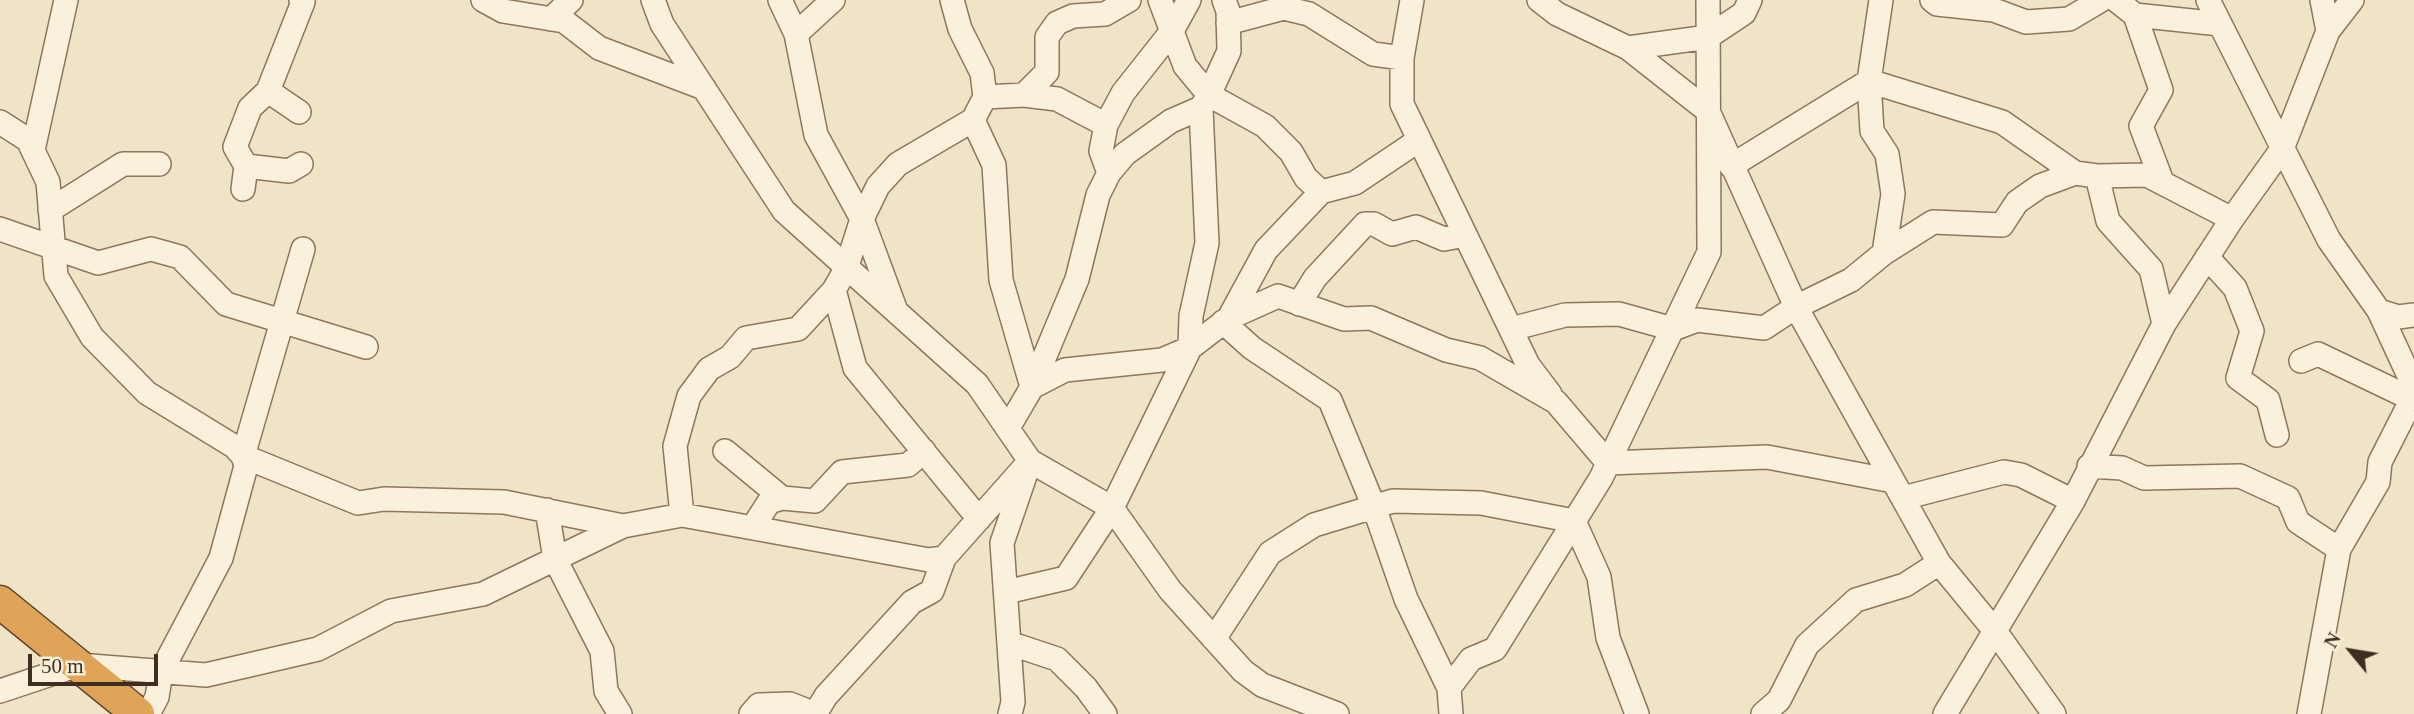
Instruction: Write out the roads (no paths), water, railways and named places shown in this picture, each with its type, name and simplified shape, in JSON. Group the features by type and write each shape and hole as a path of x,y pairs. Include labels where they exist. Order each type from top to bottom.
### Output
{"highway":[{"path":"0,602 138,714"}],"street":[{"path":"33,150 66,0"},
{"path":"243,189 246,166 235,147 250,108 268,91 303,2 301,0"},
{"path":"483,0 503,11 564,21 599,48 704,88"},
{"path":"551,19 571,0"},
{"path":"653,0 662,24 784,211 977,384 1030,461 1112,508 1170,590 1242,671 1262,685 1337,714"},
{"path":"780,0 796,34 816,135 862,219 897,314"},
{"path":"796,34 833,0"},
{"path":"682,515 675,446 690,396 709,369 730,357 746,338 798,329 834,290 846,269 862,219 878,186 898,164 973,120 985,97 982,73 960,29 952,0"},
{"path":"1024,95 1047,72 1047,37 1058,23 1073,16 1105,14 1129,0"},
{"path":"1160,0 1185,66 1205,102 1265,126 1291,152 1306,178 1321,192"},
{"path":"1109,173 1101,151 1105,125 1123,93 1172,31 1189,0"},
{"path":"1006,592 1066,578 1112,508 1190,348 1191,316 1207,243 1205,102 1229,51 1224,0"},
{"path":"1412,0 1402,58 1402,104 1528,365 1608,463"},
{"path":"1539,0 1557,14 1628,48 1708,111 1796,307 1939,563 1995,631 2054,714"},
{"path":"1449,688 1471,659 1494,649 1574,521 1608,463 1709,252 1708,0"},
{"path":"1628,48 1708,37 1744,13 1750,0"},
{"path":"1881,0 1869,81 1872,131 1887,154 1893,194 1884,253"},
{"path":"1932,0 1937,4 1994,10 2026,22 2069,19 2101,0"},
{"path":"2116,0 2135,15 2220,24"},
{"path":"2208,0 2329,240 2379,311 2412,387 2380,463 2378,482 2339,549 2310,713"},
{"path":"2322,0 2328,31"},
{"path":"1945,714 2073,500 2164,324 2232,219 2282,149 2328,31 2352,0"},
{"path":"1228,23 1284,8 1309,14 1373,54 1402,58"},
{"path":"2135,15 2161,90 2141,126 2161,179"},
{"path":"1731,166 1869,81 2002,122 2086,175 2108,221 2151,270 2164,324"},
{"path":"268,91 299,112"},
{"path":"985,97 1024,95 1057,99 1105,125"},
{"path":"1008,428 1032,387 1077,279 1098,195 1109,173 1125,154 1171,121 1205,102"},
{"path":"973,120 994,165 1001,280 1032,387"},
{"path":"0,122 28,140 48,182 56,276 92,337 147,393 235,447 243,456 246,466 221,558 161,672 158,697 148,714"},
{"path":"1226,320 1266,250 1321,192 1355,183 1419,140"},
{"path":"50,209 123,164 159,164"},
{"path":"246,166 289,171 301,164"},
{"path":"1511,329 1565,315 1619,314 1673,329 1698,320 1764,328 1796,307 1851,281 1884,253 1933,222 2002,225 2017,202 2040,186 2086,175 2147,175 2161,179 2232,219"},
{"path":"1299,304 1315,278 1365,224 1374,224 1392,234 1416,227 1444,239 1465,235"},
{"path":"0,229 98,263 152,249 180,257 226,304 366,347"},
{"path":"243,456 284,323 303,249"},
{"path":"2207,257 2235,288 2252,331 2238,377 2268,400 2277,435"},
{"path":"834,290 855,368 979,519"},
{"path":"1032,387 1065,370 1162,360 1190,348 1226,320 1278,296 1345,319 1371,318 1446,350 1480,358 1556,402"},
{"path":"2379,311 2398,317 2414,315"},
{"path":"1226,320 1252,348 1330,400 1374,507 1405,599 1449,688 1451,714"},
{"path":"2301,361 2318,354 2412,387"},
{"path":"725,451 782,498"},
{"path":"753,527 769,502 782,498 815,501 842,472 908,465 923,452"},
{"path":"243,456 358,503 384,499 504,502 623,526"},
{"path":"1608,463 1768,457 1898,489 2004,472 2021,475 2073,500"},
{"path":"751,714 759,705 790,705 815,714 826,696 912,602 932,591 944,558 1030,461"},
{"path":"1010,714 1013,702 1002,542 1030,461"},
{"path":"2089,466 2122,468 2144,478 2240,476 2288,498 2298,522 2339,549"},
{"path":"1214,639 1270,553 1314,525 1393,501 1481,503 1574,521"},
{"path":"547,510 555,559 602,651 606,691 620,714"},
{"path":"0,691 78,665 206,675 318,649 391,611 483,594 623,526 682,515 929,561 944,558"},
{"path":"1574,521 1599,577 1608,638 1637,714"},
{"path":"1763,714 1779,700 1807,645 1856,600 1905,585 1939,563"},
{"path":"1009,643 1057,659 1086,688 1105,714"}]}
